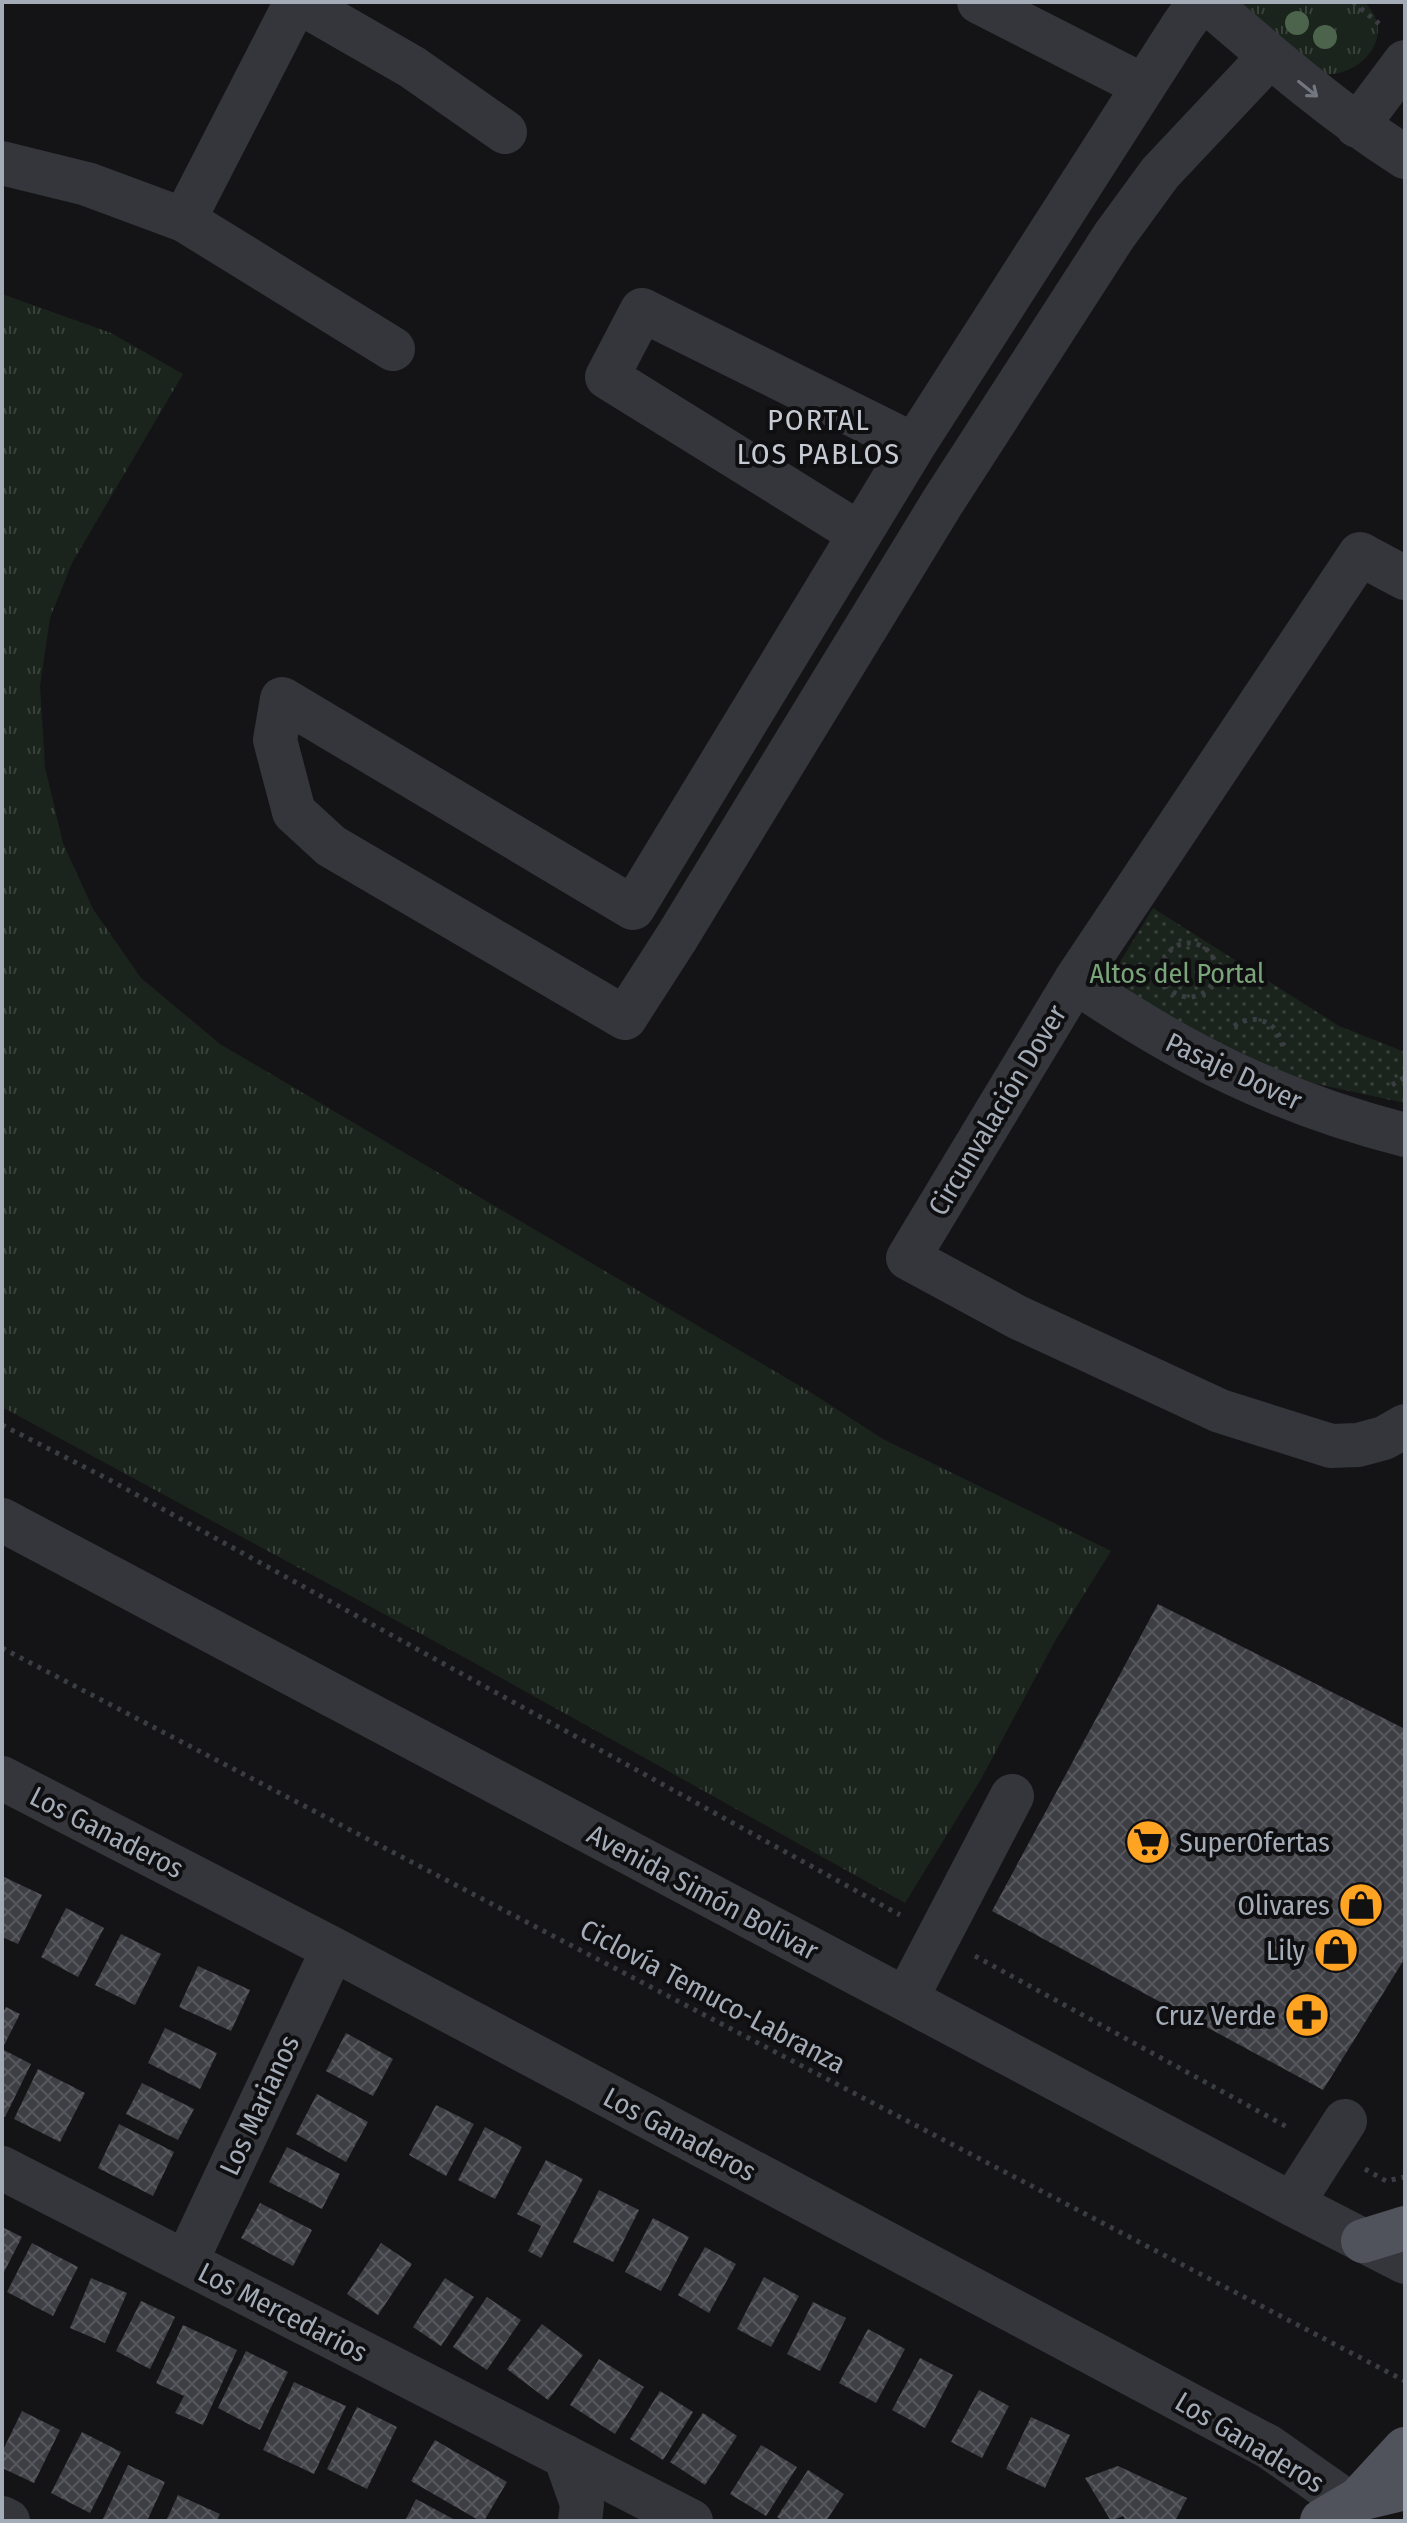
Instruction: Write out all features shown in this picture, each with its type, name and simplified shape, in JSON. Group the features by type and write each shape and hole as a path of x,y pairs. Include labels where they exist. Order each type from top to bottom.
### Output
{"main road":[{"path":"1363,2241 1405,2228"},
{"path":"1344,2508 1405,2449"},
{"path":"1344,2508 1405,2488"}],"street":[{"path":"184,220 297,2 412,67 505,132"},
{"path":"979,2 1144,86"},
{"path":"633,908 914,445 1200,2"},
{"path":"1207,2 1357,126 1405,157"},
{"path":"677,937 282,699 275,740 294,812 331,846 625,1018 677,937 942,503 1114,236 1177,154 1270,56"},
{"path":"1357,126 1405,62"},
{"path":"2,163 87,184 184,220 393,349"},
{"path":"860,534 607,377 642,310 914,445"},
{"name":"Circunvalación Dover","path":"1405,578 1360,554 1075,981 908,1258 1017,1317 1220,1411 1331,1446 1358,1445 1384,1438 1405,1426"},
{"name":"Pasaje Dover","path":"1075,981 1140,1025 1209,1064 1280,1096 1351,1121 1405,1135"},
{"name":"Avenida Simón Bolívar","path":"2,1520 1405,2262"},
{"name":"Los Ganaderos","path":"2,1778 333,1949 1269,2447 1344,2508"},
{"path":"906,1999 1012,1796"},
{"name":"Los Marianos","path":"186,2262 333,1949"},
{"path":"1292,2204 1336,2135"},
{"name":"Los Mercedarios","path":"2,2168 691,2521"},
{"path":"565,2456 582,2504 580,2521"},
{"path":"2,2518 8,2521"}],"path":[{"path":"1188,942 1201,945 1212,954 1216,974 1206,991 1187,998 1168,988 1162,976 1162,962 1169,950 1188,942"},
{"path":"1233,1027 1250,1019 1268,1022 1281,1037 1282,1056"},
{"path":"2,1425 164,1509 939,1936 1336,2135 1386,2181 1405,2177"},
{"name":"Ciclovía Temuco-Labranza","path":"2,1648 1405,2381"}],"green space":[{"path":"1239,2 1364,2 1374,14 1378,27 1376,40 1371,52 1350,69 1322,74"},
{"path":"2,294 111,333 183,374 72,563 50,618 40,686 45,767 63,843 93,909 141,978 220,1044 810,1392 883,1439 1111,1551 1055,1641 981,1779 905,1903 471,1661 2,1407"},
{"name":"Altos del Portal","path":"1153,908 1339,1026 1405,1052 1405,1103 1280,1076 1131,996 1117,967"}],"building":[{"path":"1158,1604 1405,1729 1405,1958 1323,2090 992,1911"},
{"path":"2,1876 42,1895 18,1944 2,1937"},
{"path":"66,1908 104,1928 78,1977 41,1957"},
{"path":"121,1934 161,1954 135,2005 95,1985"},
{"path":"198,1966 250,1990 231,2031 179,2007"},
{"path":"6,2007 20,2014 2,2049 2,2014"},
{"path":"165,2028 217,2053 200,2089 148,2063"},
{"path":"346,2033 393,2059 373,2096 326,2071"},
{"path":"2,2049 31,2064 5,2117 2,2115"},
{"path":"38,2069 85,2093 60,2142 14,2119"},
{"path":"142,2083 194,2109 178,2140 126,2114"},
{"path":"317,2094 368,2122 346,2162 296,2134"},
{"path":"436,2105 474,2124 446,2176 409,2155"},
{"path":"119,2124 174,2152 153,2196 98,2168"},
{"path":"485,2127 522,2147 495,2199 458,2180"},
{"path":"287,2147 340,2174 322,2209 269,2182"},
{"path":"546,2160 583,2179 541,2258 528,2251 541,2226 517,2214"},
{"path":"599,2190 639,2210 613,2262 573,2242"},
{"path":"260,2203 312,2230 293,2266 241,2238"},
{"path":"653,2218 689,2237 661,2291 625,2272"},
{"path":"2,2227 22,2237 2,2276"},
{"path":"32,2243 78,2267 53,2316 7,2292"},
{"path":"381,2243 412,2264 378,2315 347,2294"},
{"path":"705,2247 736,2264 709,2313 678,2295"},
{"path":"764,2277 799,2296 771,2347 737,2329"},
{"path":"91,2278 127,2293 105,2343 70,2328"},
{"path":"445,2278 474,2297 441,2346 413,2327"},
{"path":"487,2297 521,2320 487,2370 453,2347"},
{"path":"141,2301 175,2317 150,2369 116,2351"},
{"path":"813,2302 846,2318 820,2371 787,2354"},
{"path":"542,2324 583,2355 548,2400 507,2369"},
{"path":"183,2325 237,2350 203,2425 175,2413 184,2396 156,2383"},
{"path":"868,2329 905,2349 876,2403 839,2383"},
{"path":"246,2351 288,2372 260,2430 218,2408"},
{"path":"920,2358 953,2375 925,2428 892,2410"},
{"path":"599,2359 644,2387 615,2434 570,2405"},
{"path":"294,2382 346,2406 314,2474 263,2450"},
{"path":"979,2390 1009,2406 982,2458 951,2442"},
{"path":"660,2391 693,2412 663,2460 630,2439"},
{"path":"357,2407 397,2427 367,2489 327,2469"},
{"path":"22,2411 60,2430 34,2483 2,2468 2,2452"},
{"path":"703,2413 737,2436 705,2485 670,2462"},
{"path":"1031,2417 1070,2435 1045,2488 1006,2469"},
{"path":"82,2432 121,2452 90,2513 51,2493"},
{"path":"435,2440 507,2482 484,2521 411,2481"},
{"path":"761,2445 797,2467 766,2516 730,2494"},
{"path":"128,2465 165,2482 147,2521 102,2521"},
{"path":"1118,2466 1187,2498 1175,2521 1126,2521 1123,2516 1111,2521 1085,2478"},
{"path":"808,2470 844,2494 826,2521 783,2521 777,2517"},
{"path":"178,2495 220,2514 216,2521 166,2521"},
{"path":"416,2499 457,2521 405,2521"}],"place":[{"name":"SuperOfertas","path":"1148,1842"},
{"name":"Olivares","path":"1361,1905"},
{"name":"Lily","path":"1336,1950"},
{"name":"Cruz Verde","path":"1307,2015"}],"district":[{"name":"PORTAL LOS PABLOS","path":"819,437"}]}
